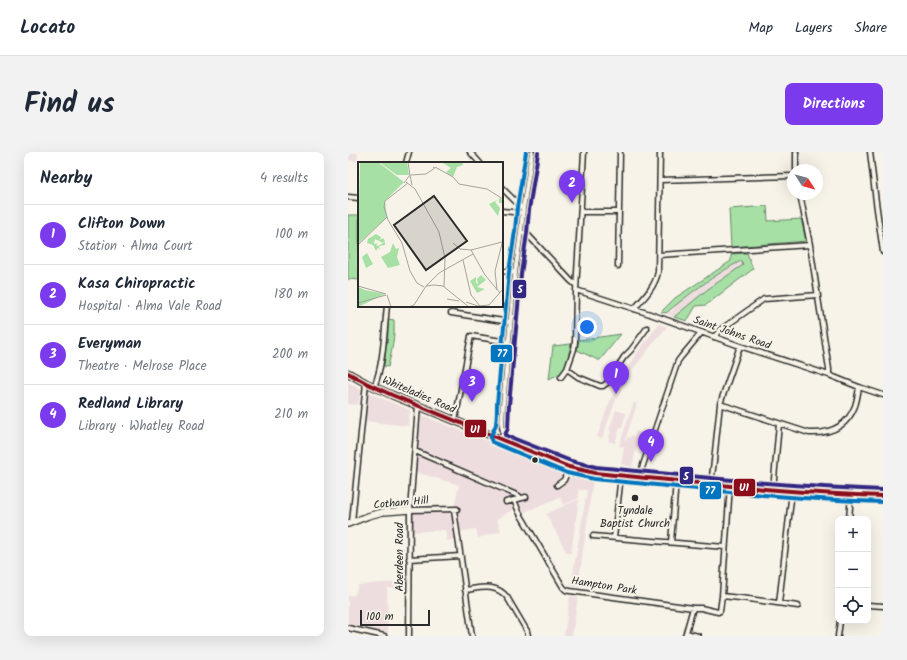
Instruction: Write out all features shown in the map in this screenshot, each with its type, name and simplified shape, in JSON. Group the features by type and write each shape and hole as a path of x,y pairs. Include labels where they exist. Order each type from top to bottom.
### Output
{"main road":[{"name":"Whiteladies Road","path":"348,373 374,387 499,439 569,467 595,473 773,490 883,496"}],"street":[{"path":"406,162 409,152"},
{"path":"470,152 479,162"},
{"path":"499,439 502,427 514,273 521,232 522,211 532,152"},
{"path":"560,377 567,370 574,349 584,152"},
{"path":"618,266 620,152"},
{"path":"634,309 645,297 657,279 659,255 660,152"},
{"path":"796,152 796,164"},
{"path":"870,152 883,252"},
{"path":"660,180 787,176"},
{"path":"503,189 522,211"},
{"path":"801,200 818,295 829,376"},
{"path":"503,211 522,211"},
{"path":"581,212 618,212"},
{"name":"Saint Johns Road","path":"521,232 528,235 576,287 634,309 883,395"},
{"path":"659,255 810,245"},
{"path":"503,271 514,273"},
{"path":"714,337 720,330 764,299 818,295"},
{"path":"374,387 377,380 382,352 387,307"},
{"path":"451,313 510,322"},
{"path":"567,370 578,377 600,386 604,386 624,357 647,328"},
{"path":"639,477 678,361 702,332"},
{"path":"455,421 471,336 508,342"},
{"path":"711,484 720,404 740,346"},
{"path":"350,523 366,383"},
{"path":"720,404 779,424 809,433 819,434 834,430 850,417 855,406 859,387"},
{"name":"Aberdeen Road","path":"409,636 410,510 418,406"},
{"path":"773,490 779,424"},
{"path":"415,451 519,496 520,498"},
{"path":"557,485 564,480 569,467"},
{"path":"614,538 621,475"},
{"path":"671,542 676,481"},
{"path":"730,486 722,596 798,606"},
{"path":"779,603 792,491"},
{"path":"849,516 851,495"},
{"path":"506,502 526,496"},
{"name":"Hampton Park","path":"514,500 519,512 566,590 701,608 718,612 720,611 722,596"},
{"name":"Cotham Hill","path":"350,523 383,512 455,509 461,556"},
{"path":"594,536 725,547"},
{"path":"409,559 461,556 472,636"},
{"path":"465,590 490,588 498,589 507,597 527,631 528,636"},
{"path":"871,605 883,606"},
{"path":"693,608 685,634 698,636"},
{"path":"838,636 840,624"},
{"path":"348,628 384,636"}],"shaded area":[{"path":"353,152 358,154 357,161 348,160 348,153 353,154"},
{"path":"741,261 743,265 708,289 674,317 666,313 669,311 671,312 675,308 674,306 720,273"},
{"path":"659,324 667,327 630,373 617,397 602,438 597,437 617,386 639,350"},
{"path":"348,382 361,390 358,405 348,404"},
{"path":"368,393 410,410 408,426 364,421"},
{"path":"634,402 637,404 625,440 626,441 627,437 630,438 631,435 634,436 636,431 644,435 639,446 637,446 632,467 621,464 624,447 619,446"},
{"path":"616,410 626,413 615,443 608,441 611,431 609,430"},
{"path":"421,415 565,471 588,478 588,480 593,480 578,587 571,586 587,490 578,490 579,498 563,505 560,497 520,514 516,508 497,519 501,531 478,538 476,529 454,533 455,539 447,541 445,530 411,532 413,505 454,506 459,485 415,472"},
{"path":"579,499 571,553 567,553 546,514"},
{"path":"405,582 405,588 387,588 388,634 348,624 348,596 355,595 358,585"},
{"path":"570,596 578,597 572,636 564,636"}],"green space":[{"path":"767,206 768,221 801,219 806,241 731,247 729,209"},
{"path":"348,215 358,215 358,280 348,279"},
{"path":"747,253 753,269 706,305 696,306 687,321 674,317 708,289 743,265 741,261 712,278 666,313 661,312 675,298 731,261 731,254"},
{"path":"388,319 394,320 394,326 393,344 388,367 384,366 388,334"},
{"path":"621,334 600,360 577,350 579,340"},
{"path":"571,344 566,367 561,373 549,379 553,346"}],"transit line":[{"name":"77","path":"526,152 509,272 497,404 497,419 491,437 492,442 567,473 594,479 774,496 883,502"},
{"name":"5","path":"538,153 521,274 508,428 505,435 571,461 596,467 775,484 883,490"},
{"name":"U1","path":"348,373 392,395 569,467 595,473 775,490 883,496"}],"place":[{"name":"Kasa Chiropractic","path":"572,203"},
{"name":"Clifton Down","path":"616,394"},
{"name":"Everyman","path":"472,402"},
{"name":"Redland Library","path":"651,462"},
{"name":"Tyndale Baptist Church","path":"635,498"}]}
